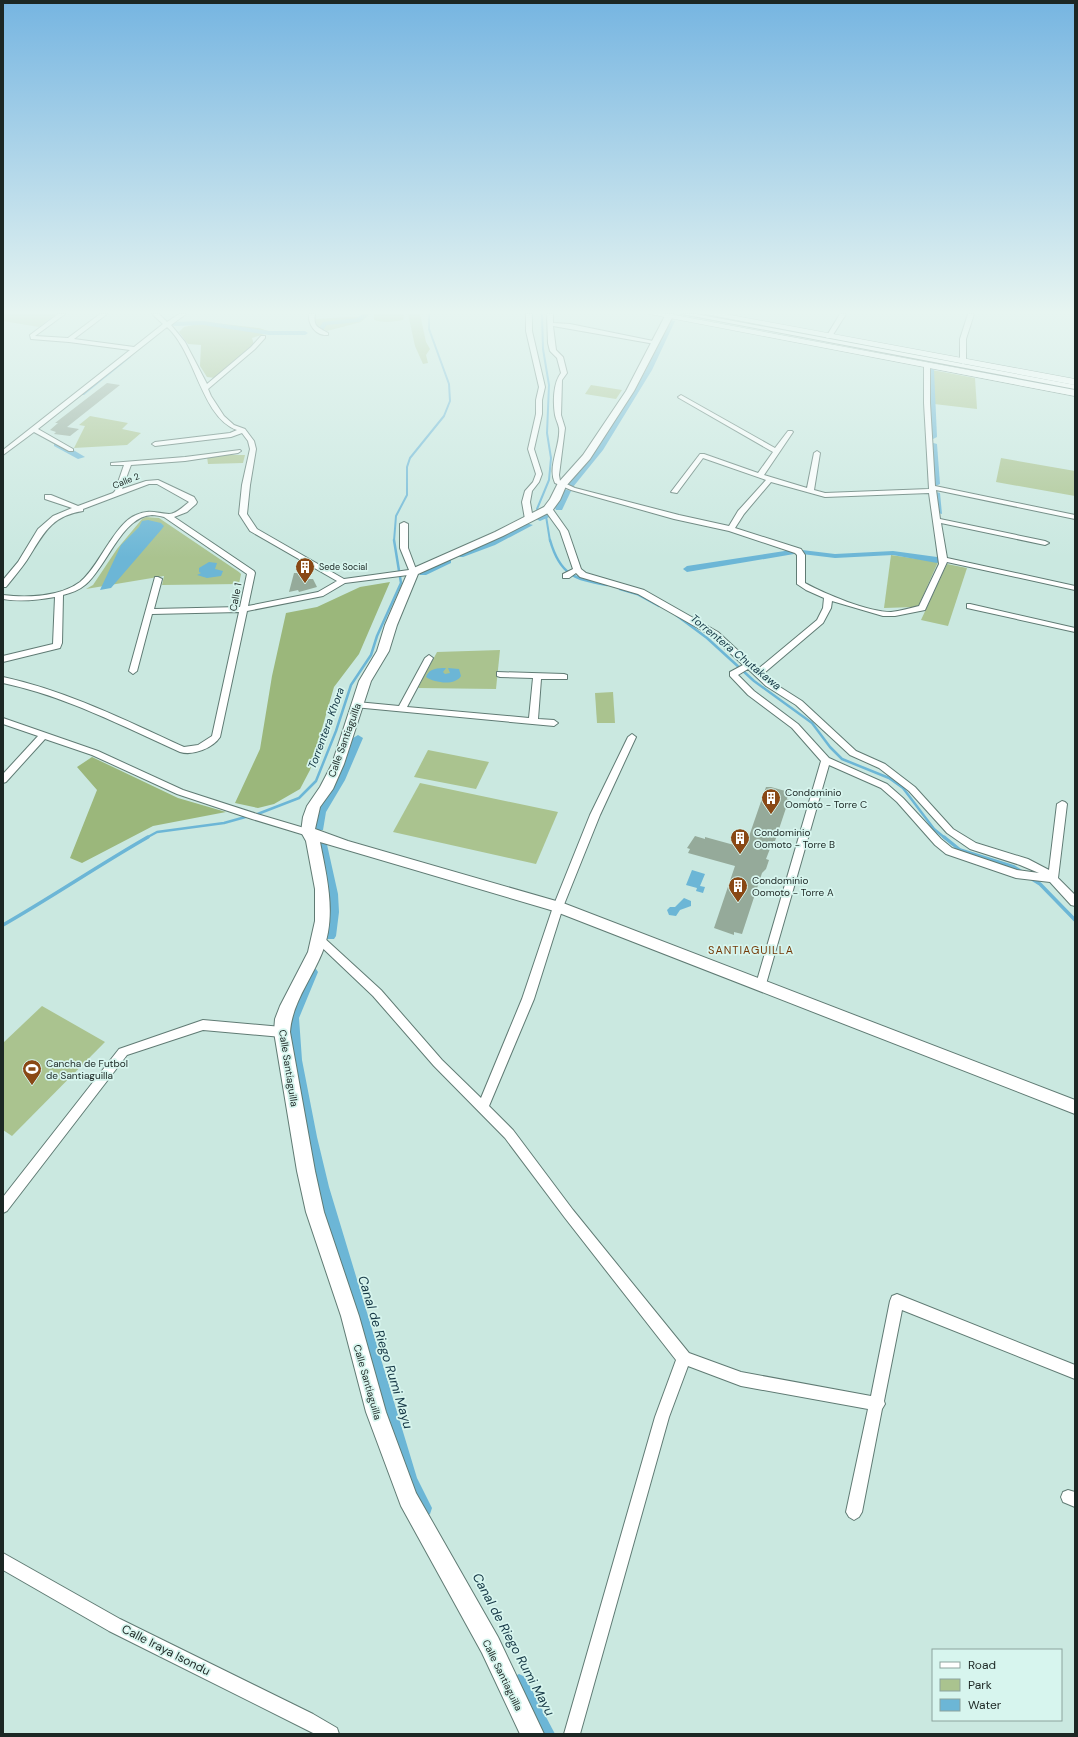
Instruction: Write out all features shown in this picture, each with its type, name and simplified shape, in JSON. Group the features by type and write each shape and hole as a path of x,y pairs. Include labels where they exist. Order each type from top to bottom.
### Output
{"street":[{"path":"3,453 77,395"},
{"path":"208,395 222,417 232,426 243,430 251,441 253,449 246,485 244,514 254,531 343,581"},
{"path":"531,518 526,502 529,491 536,482 539,474 531,449 539,414 540,395"},
{"path":"558,395 558,415 562,428 556,475 557,482 562,485 659,510 677,518 732,529 798,551 800,555 800,576 802,584 828,598 890,614 922,608 943,559 933,489 927,395"},
{"path":"149,612 244,609 260,612 320,594 343,581 411,572 499,534 545,510 555,500 562,485 591,451 627,395"},
{"path":"681,397 777,452"},
{"path":"34,429 71,450"},
{"path":"155,444 231,434 243,430"},
{"path":"761,474 790,432"},
{"path":"113,464 131,464 185,459 238,451"},
{"path":"810,490 817,453"},
{"path":"675,492 702,454 770,478 825,495 933,489 1075,517"},
{"path":"131,464 125,484 128,487 135,488"},
{"path":"114,496 131,464"},
{"path":"732,529 742,513 770,478"},
{"name":"Calle 2","path":"3,585 21,562 32,541 46,523 53,518 148,482 158,482 191,499 193,502 190,506 168,517"},
{"path":"48,497 80,508"},
{"path":"545,510 564,531 571,573 583,575 641,592 715,634 759,673 769,684 798,704 853,753 882,766 912,789 950,831 973,846 1024,862 1042,870 1054,879 1075,902"},
{"name":"Calle 1","path":"3,680 31,686 79,703 184,750 192,750 212,742 216,737 244,609 250,570 168,517 159,513 144,513 130,520 85,582 59,595"},
{"path":"937,520 1045,543"},
{"path":"404,524 404,548 411,572"},
{"path":"943,559 1075,588"},
{"name":"Calle Santiaguilla","path":"411,572 383,651 365,681 338,764 326,789 314,806 310,817 308,832 313,841 322,889 323,906 318,939 310,965 288,1006 283,1018 282,1032 306,1171 315,1212 350,1316 376,1412 408,1499 490,1645 532,1734"},
{"path":"133,671 158,579"},
{"path":"281,606 318,601 348,586 352,580"},
{"path":"3,597 21,598 59,595 57,646 7,656 3,659"},
{"path":"759,673 820,621 827,608 828,598"},
{"path":"970,606 1075,630"},
{"path":"402,708 429,658"},
{"path":"749,664 733,674 751,694 795,726 826,760 884,786 900,800 949,852 1016,874 1054,879"},
{"path":"500,674 564,677"},
{"path":"533,721 537,676"},
{"path":"357,705 402,708 554,724"},
{"path":"3,721 96,753 180,792 255,818 308,832 344,845 558,907 761,984 1075,1107"},
{"path":"3,780 44,735"},
{"path":"483,1106 528,999 558,907 595,815 632,737"},
{"path":"761,984 826,760"},
{"path":"1054,879 1062,804"},
{"path":"318,939 377,993 438,1063 483,1106 509,1134 569,1214 684,1358 741,1379 878,1404"},
{"path":"3,1207 123,1052 203,1025 282,1032"},
{"path":"854,1512 878,1404 897,1301 1075,1372"},
{"path":"572,1734 662,1418 684,1358"},
{"name":"Calle Iraya Isondu","path":"3,1561 44,1587 144,1640 307,1720 332,1734"}],"green space":[{"path":"592,395 619,395 616,399"},
{"path":"933,395 976,395 977,409 934,404"},
{"path":"90,416 128,423 122,429 141,433 127,445 74,448 85,426 79,425"},
{"path":"222,455 245,455 243,463 208,464 207,457"},
{"path":"1001,458 1075,471 1075,496 996,482"},
{"path":"146,517 159,518 239,572 241,574 239,584 162,585 164,576 86,589 93,585 117,549 142,519"},
{"path":"891,555 938,562 919,605 915,607 884,608"},
{"path":"947,564 967,568 948,626 921,620"},
{"path":"390,582 359,654 334,687 310,770 300,789 274,804 258,808 235,803 260,749 272,676 286,613 317,607 360,587"},
{"path":"500,650 496,689 418,688 437,652"},
{"path":"613,692 615,723 597,723 595,693"},
{"path":"428,750 489,762 476,789 414,777"},
{"path":"92,757 178,798 226,812 153,826 82,863 70,858 97,790 77,767"},
{"path":"420,783 558,812 536,864 393,832"},
{"name":"Cancha de Futbol de Santiaguilla","path":"42,1006 105,1042 12,1136 3,1130 3,1043"}],"water":[{"path":"148,520 161,523 164,526 111,588 100,590 121,545 139,527 142,521"},
{"path":"209,562 217,563 215,569 223,571 221,576 207,578 197,575 201,573 199,572 199,568"},
{"path":"437,668 446,668 443,672 445,674 450,673 448,668 459,669 461,676 450,682 434,681 426,677 432,670"},
{"path":"692,870 705,874 700,886 705,887 703,893 696,891 697,888 686,885"},
{"path":"684,898 691,901 691,906 680,910 676,916 669,915 667,910 670,907 675,907"}],"building":[{"path":"91,395 107,395 67,427 79,429 70,436 54,434 56,432 50,430 58,423 55,423"},
{"name":"Sede Social","path":"294,573 304,573 304,579 313,579 317,587 299,592 298,590 289,592"},
{"path":"766,787 789,792 787,799 789,799 775,841 773,841 766,859 769,860 766,869 762,873 742,934 734,932 734,935 714,928 735,866 688,853 690,849 687,848 695,836 705,839 705,837 745,848"}],"waterway":[{"name":"Torrentera Khora","path":"394,540 396,516 407,495 407,467 410,458 444,416 450,401 450,395"},
{"path":"537,509 549,480 551,458 547,433 549,395"},
{"name":"Canal de Riego Rumi Mayu","path":"570,485 599,450 633,395"},
{"path":"932,395 933,437"},
{"path":"57,444 81,457"},
{"path":"933,444 936,484"},
{"name":"Canal de Riego Rumi Mayu","path":"559,508 567,491"},
{"path":"936,493 939,512"},
{"name":"Torrentera Chutakawa","path":"540,519 551,513"},
{"name":"Torrentera Chutakawa","path":"546,516 550,541"},
{"name":"Canal de Riego Rumi Mayu","path":"460,555 492,543 529,525"},
{"name":"Torrentera Khora","path":"255,815 299,798 316,781 336,731 351,685 371,655 377,636 401,583 394,540"},
{"name":"Torrentera Chutakawa","path":"550,540 558,561 570,573 586,580 607,585"},
{"path":"687,569 791,552"},
{"path":"805,552 835,556 893,553 937,560"},
{"name":"Canal de Riego Rumi Mayu","path":"423,573 448,561"},
{"name":"Torrentera Chutakawa","path":"620,589 637,594 659,606"},
{"name":"Torrentera Chutakawa","path":"676,615 707,638 754,681 812,723 830,747 842,759 889,778 903,788 934,829 945,838"},
{"name":"Canal de Riego Rumi Mayu","path":"319,827 321,812 340,780 358,738"},
{"name":"Torrentera Khora","path":"146,838 157,832 224,823 249,816"},
{"name":"Torrentera Khora","path":"3,925 148,837"},
{"name":"Torrentera Chutakawa","path":"944,837 960,850 1014,867 1022,872"},
{"name":"Canal de Riego Rumi Mayu","path":"321,840 332,894 333,912 330,936"},
{"name":"Torrentera Chutakawa","path":"1032,879 1040,884 1075,920"},
{"name":"Canal de Riego Rumi Mayu","path":"312,972 293,1018 296,1060 310,1137 322,1187 410,1481 424,1508"},
{"name":"Canal de Riego Rumi Mayu","path":"519,1683 546,1734"}],"place":[{"name":"Sede Social","path":"305,584"},
{"name":"Condominio Oomoto - Torre C","path":"771,815"},
{"name":"Condominio Oomoto - Torre B","path":"740,855"},
{"name":"Condominio Oomoto - Torre A","path":"738,903"},
{"name":"Cancha de Futbol de Santiaguilla","path":"32,1086"}],"district":[{"name":"SANTIAGUILLA","path":"751,950"}]}
